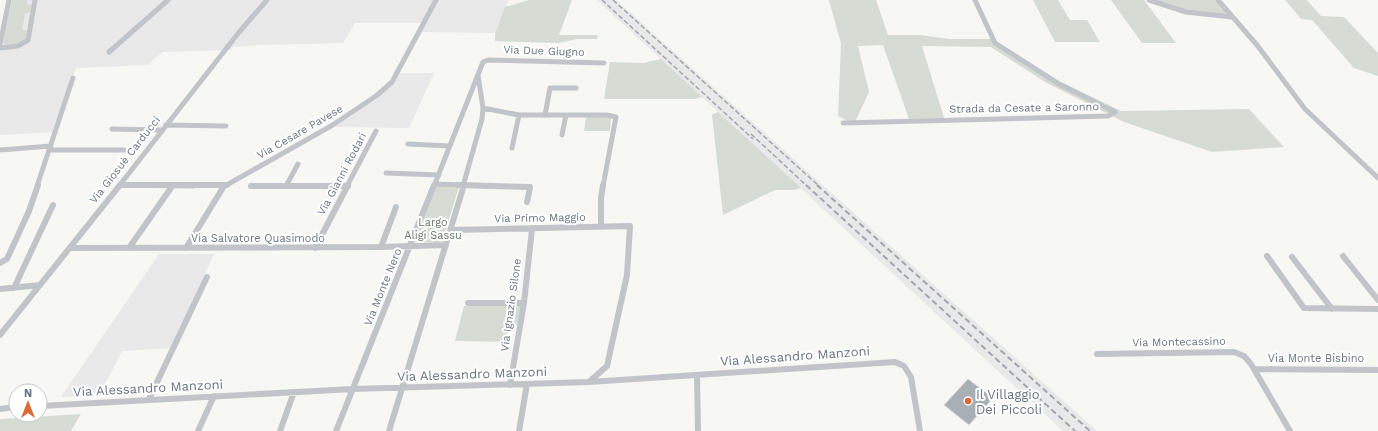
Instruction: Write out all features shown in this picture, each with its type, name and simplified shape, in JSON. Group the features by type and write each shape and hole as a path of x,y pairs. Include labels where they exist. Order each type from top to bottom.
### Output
{"street":[{"path":"0,44 9,0"},
{"path":"0,48 18,46 28,40 35,0"},
{"path":"108,52 168,0"},
{"name":"Via Giosuè Carducci","path":"0,335 267,0"},
{"name":"Via Cesare Pavese","path":"120,185 224,186 234,182 331,126 370,100 392,82 436,0"},
{"name":"Strada da Cesate a Saronno","path":"843,123 1108,116 1115,112 1059,84 995,43 975,0"},
{"path":"1149,0 1186,12 1232,17"},
{"path":"1218,0 1257,44 1304,108 1378,178"},
{"name":"Via Due Giugno","path":"484,62 488,60 604,63"},
{"name":"Via Monte Nero","path":"336,431 436,184 477,74 484,62"},
{"path":"389,431 451,230 483,108 477,74"},
{"path":"0,263 7,259 29,211 73,78"},
{"path":"545,115 550,88 576,88"},
{"path":"483,108 519,115 614,115 616,117 601,198 601,227"},
{"path":"512,148 519,115"},
{"path":"562,135 566,115"},
{"path":"112,129 226,126"},
{"name":"Via Gianni Rodari","path":"315,248 376,131"},
{"path":"408,144 450,146"},
{"path":"0,150 50,148 124,150"},
{"path":"286,186 298,164"},
{"path":"386,174 439,175"},
{"path":"436,184 530,187 527,202"},
{"path":"129,248 173,185"},
{"path":"186,248 224,186"},
{"path":"251,186 348,186"},
{"path":"14,288 53,205"},
{"path":"381,247 396,207"},
{"name":"Via Primo Maggio","path":"451,230 630,226 627,275 607,366 600,374 589,382"},
{"name":"Via Ignazio Silone","path":"510,385 524,303 532,229"},
{"name":"Via Salvatore Quasimodo","path":"70,248 315,248 446,245"},
{"path":"1267,256 1304,308 1378,309"},
{"path":"1343,256 1378,300"},
{"path":"1292,257 1332,309"},
{"path":"149,399 207,277"},
{"path":"0,289 40,285"},
{"path":"468,303 524,303"},
{"name":"Via Montecassino","path":"1097,354 1234,352 1244,356 1254,369 1290,431"},
{"name":"Via Alessandro Manzoni","path":"48,405 353,389 589,382 895,362 904,366 911,376 920,431"},
{"name":"Via Monte Bisbino","path":"1254,369 1378,370"},
{"path":"697,375 698,431"},
{"path":"519,431 527,384"},
{"path":"280,431 294,392"},
{"path":"198,431 214,396"}],"shaded area":[{"path":"10,0 509,0 495,33 421,32 425,23 355,23 343,43 260,45 233,47 231,50 163,52 147,65 76,68 52,132 0,135 0,46"},
{"path":"597,0 616,0 1097,431 1063,431"},
{"path":"400,73 434,73 409,128 333,127 378,97 395,82"},
{"path":"159,254 214,254 171,348 122,351 99,396 61,397"}],"green space":[{"path":"12,0 27,0 27,5 32,4 30,12 25,14 22,30 27,30 26,39 17,44 5,45 3,43"},
{"path":"529,0 572,0 559,35 596,35 598,36 597,39 577,39 559,43 495,41 495,34 505,7"},
{"path":"829,0 876,0 888,35 920,35 950,39 991,39 1061,82 1121,111 1249,109 1284,147 1212,152 1124,122 1045,82 991,47 922,46 944,118 909,119 883,45 858,46 869,92 854,124 838,116 841,44"},
{"path":"1033,0 1058,0 1070,20 1087,20 1100,42 1055,42"},
{"path":"1111,0 1144,0 1176,43 1142,43"},
{"path":"1152,0 1215,0 1229,16 1187,11"},
{"path":"1285,0 1307,0 1321,16 1344,17 1378,53 1378,76 1354,68 1312,20 1301,19"},
{"path":"661,59 702,97 695,99 604,99 610,62 643,63"},
{"path":"718,112 801,188 794,190 775,190 723,215 712,115"},
{"path":"586,117 611,117 610,131 584,131"},
{"name":"Largo Aligi Sassu","path":"436,186 459,187 442,242 415,242"},
{"path":"464,306 521,306 517,325 509,325 505,342 455,341"},
{"path":"81,414 71,431 0,431 0,419 8,419 8,423 48,423 48,416"}],"building":[{"name":"Il Villaggio Dei Piccoli","path":"968,379 993,398 969,425 944,405"}],"railway":[{"path":"602,0 753,139"},
{"path":"613,0 819,186"},
{"path":"751,134 807,186"},
{"path":"806,185 1075,431"},
{"path":"817,185 1090,431"}],"place":[{"name":"Il Villaggio Dei Piccoli","path":"968,401"}]}
